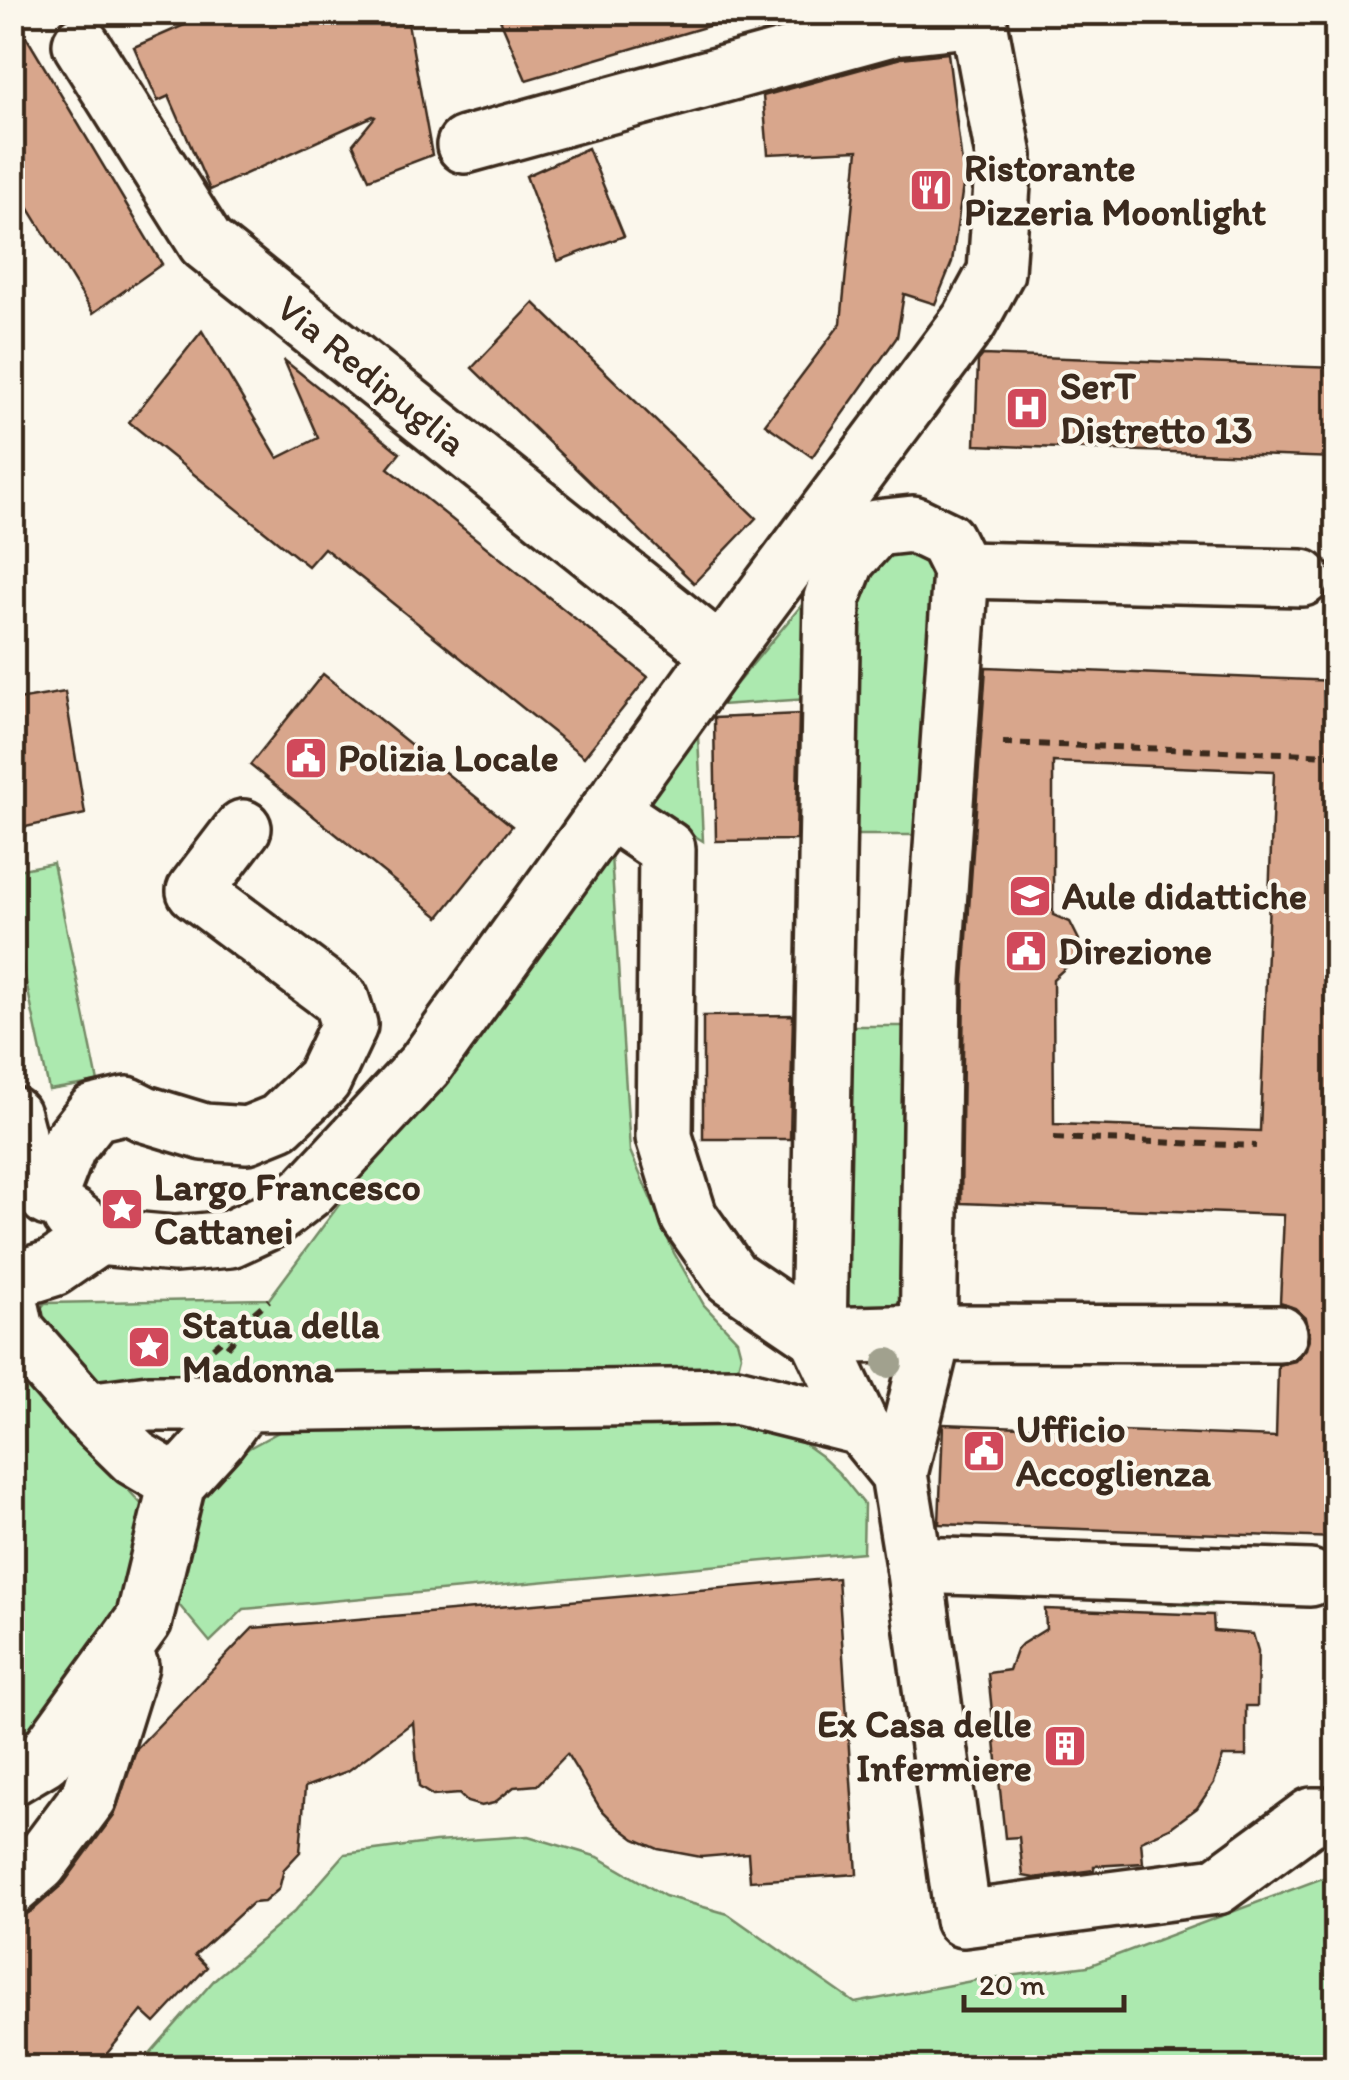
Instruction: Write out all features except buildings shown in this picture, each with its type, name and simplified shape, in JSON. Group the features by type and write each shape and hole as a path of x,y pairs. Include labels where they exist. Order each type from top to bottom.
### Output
{"street":[{"path":"15,1125 26,1191 98,1237 174,1244 230,1238 269,1222 309,1190 424,1066 721,654 970,320 996,272 1004,156 977,15 895,27 466,145"},
{"name":"Via Redipuglia","path":"81,44 206,243 721,654"},
{"path":"899,1474 861,1426 818,1336 832,598 847,560 876,528 913,524 946,540 961,570 933,979 928,1356 899,1474 963,1918 1217,1886 1312,1816 1336,1816"},
{"path":"961,570 1302,578"},
{"path":"609,810 667,849 664,1137 689,1217 730,1277 818,1336 1279,1334"},
{"path":"26,1191 94,1113 127,1105 204,1132 247,1134 279,1122 322,1080 349,1025 341,1000 195,891 243,828"},
{"path":"12,1282 53,1268 98,1237"},
{"path":"12,1310 16,1330 87,1411 135,1458 177,1483"},
{"path":"87,1411 149,1403 736,1396 861,1426"},
{"path":"12,1886 39,1864 89,1798 144,1620 177,1483 244,1404"},
{"path":"914,1565 1310,1578"},
{"path":"12,1777 44,1758 144,1620"}],"path":[{"path":"1052,745 1336,755"},
{"path":"1054,1138 1256,1146"},
{"path":"230,1344 269,1300"}],"green space":[{"path":"893,545 943,567 932,835 844,835 847,595"},
{"path":"810,595 808,699 719,705"},
{"path":"698,736 703,841 646,806"},
{"path":"610,840 630,1151 674,1253 704,1305 737,1340 741,1355 738,1367 727,1379 100,1387 45,1341 38,1312 45,1303 269,1299"},
{"path":"53,863 98,1082 49,1090 13,920 12,871"},
{"path":"833,1026 923,1026 908,1298 876,1309 844,1303"},
{"path":"12,1362 153,1517 126,1622 41,1731 12,1733"},
{"path":"748,1417 793,1436 839,1473 864,1504 863,1552 244,1609 210,1642 174,1599 200,1499 219,1473 249,1448 288,1427"},
{"path":"1048,1583 1213,1591 1212,1606 1047,1598"},
{"path":"528,1836 598,1857 665,1896 728,1914 855,2003 977,1980 1088,1966 1336,1873 1336,2067 138,2067 216,1978 294,1912 345,1854 435,1842"}],"place":[{"name":"Ristorante Pizzeria Moonlight","path":"931,190"},
{"name":"SerT Distretto 13","path":"1027,408"},
{"name":"Polizia Locale","path":"306,758"},
{"name":"Aule didattiche","path":"1030,896"},
{"name":"Direzione","path":"1026,951"},
{"name":"Largo Francesco Cattanei","path":"122,1209"},
{"name":"Statua della Madonna","path":"149,1347"},
{"name":"Ufficio Accoglienza","path":"984,1451"},
{"name":"Ex Casa delle Infermiere","path":"1065,1746"}]}
